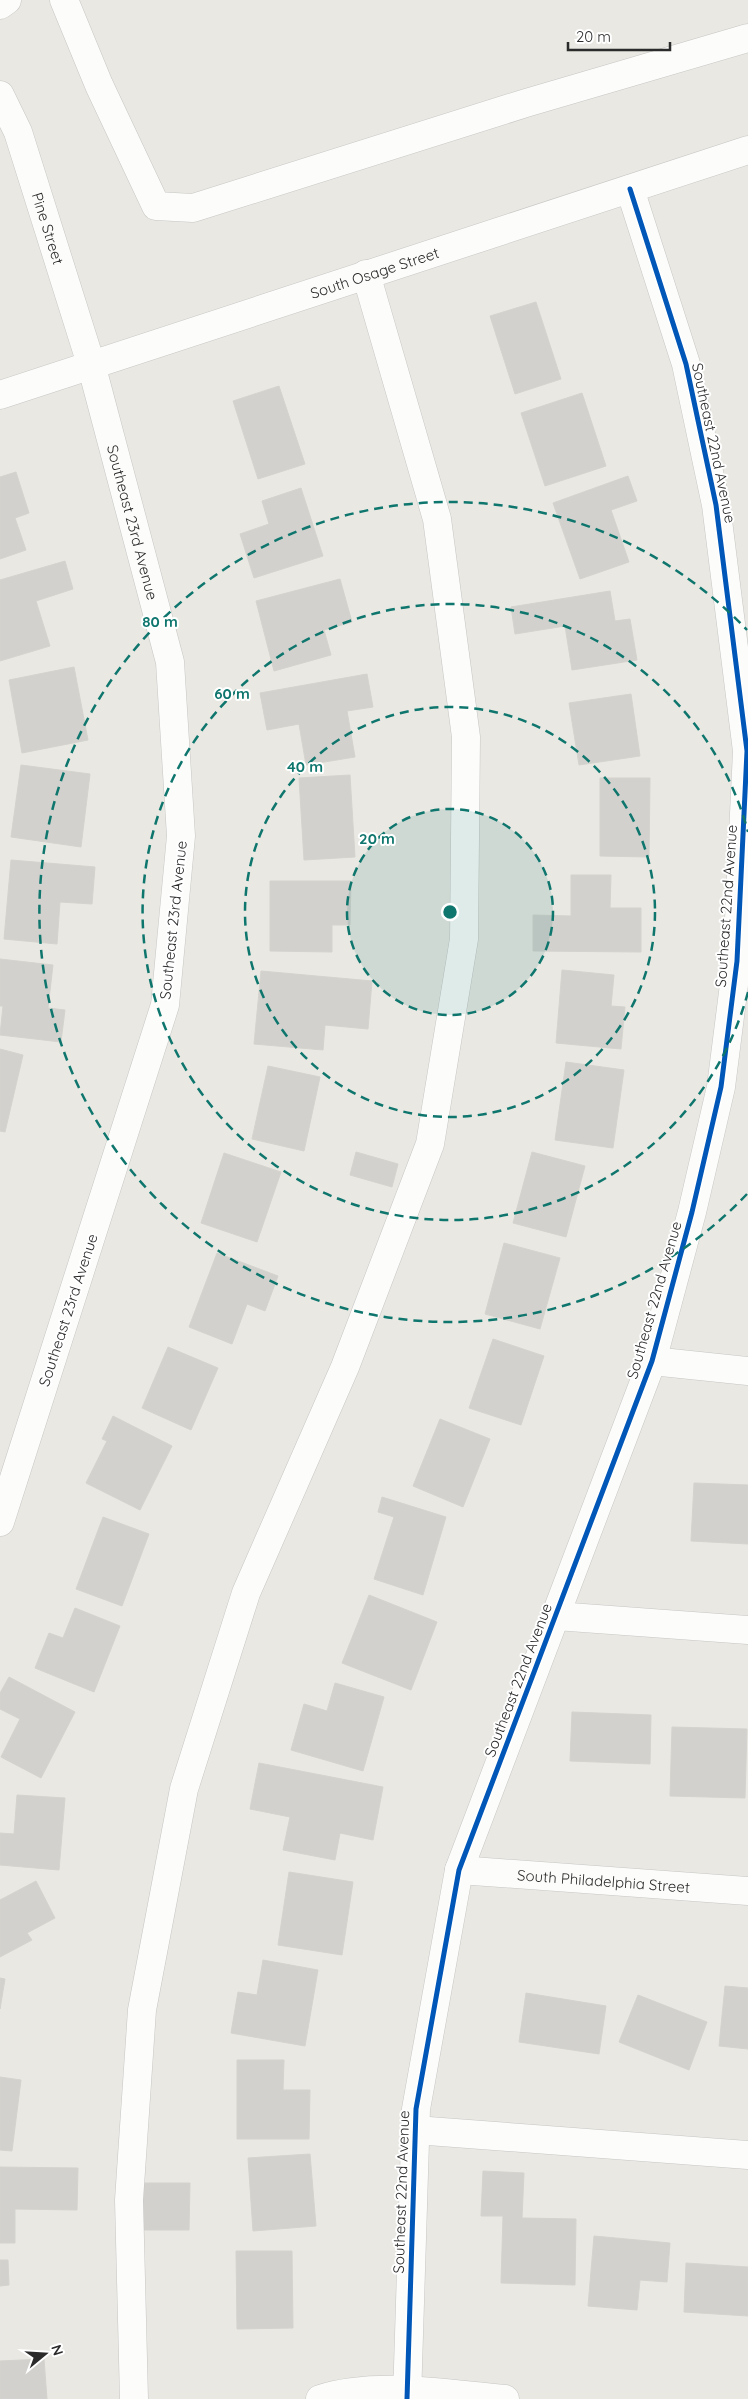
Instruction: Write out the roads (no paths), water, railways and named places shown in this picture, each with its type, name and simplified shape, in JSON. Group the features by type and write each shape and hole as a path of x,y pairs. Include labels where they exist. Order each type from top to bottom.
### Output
{"street":[{"path":"0,5 7,0"},
{"path":"64,0 100,85 156,206 193,208 526,103 748,38"},
{"name":"Pine Street","path":"0,95 18,132 91,364"},
{"name":"South Osage Street","path":"0,395 748,150"},
{"name":"Southeast 22nd Avenue","path":"406,2395 416,2109 459,1870 652,1361 692,1212 721,1087 737,961 747,751 716,505 686,364 630,189"},
{"path":"134,2399 129,2200 142,2010 184,1789 246,1593 345,1367 430,1144 464,939 466,737 437,519 366,274"},
{"name":"Southeast 23rd Avenue","path":"0,1522 165,1005 182,836 170,662 91,364"},
{"path":"652,1361 748,1371"},
{"path":"556,1616 748,1630"},
{"name":"South Philadelphia Street","path":"459,1870 748,1891"},
{"path":"415,2130 748,2155"},
{"path":"320,2399 338,2393 505,2399"}]}
